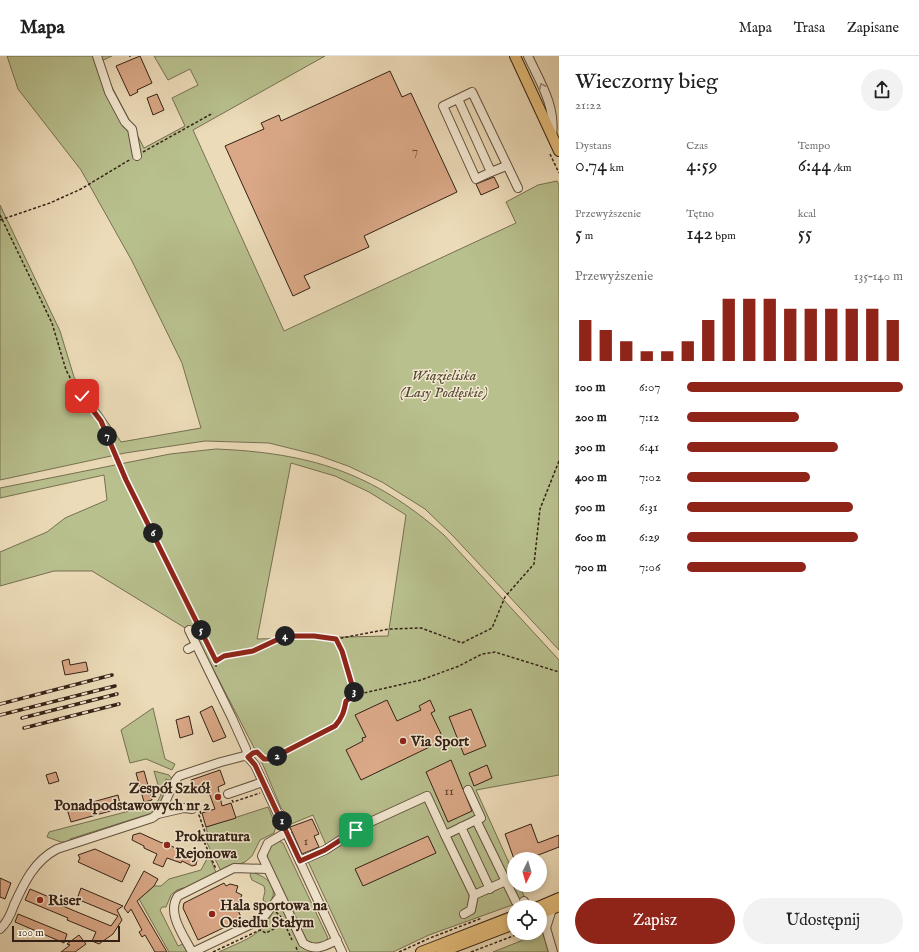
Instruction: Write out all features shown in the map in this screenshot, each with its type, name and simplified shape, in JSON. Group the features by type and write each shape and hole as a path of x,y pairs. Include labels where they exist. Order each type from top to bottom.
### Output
{"main road":[{"path":"515,56 559,151"},
{"path":"547,903 559,898"},
{"path":"421,952 507,919"},
{"path":"441,952 507,927"}],"street":[{"path":"97,56 109,92 125,122 132,129 137,156"},
{"path":"528,56 548,98 554,125 552,136"},
{"path":"506,166 476,179 443,106 472,92 506,166 518,188"},
{"path":"458,99 491,172"},
{"path":"189,630 192,647 232,718 248,757 255,765 342,952"},
{"path":"158,814 179,776 236,757 248,757"},
{"path":"230,795 263,782"},
{"path":"445,834 481,818 468,790"},
{"path":"300,861 325,850 366,824 427,796 474,895 471,910 464,914"},
{"path":"0,929 10,915 28,878 44,856 57,849 152,818 158,814 184,808 192,809"},
{"path":"476,820 506,882 519,900"},
{"path":"460,827 490,888"},
{"path":"287,832 268,843 262,856 267,869 303,943 310,948 317,949 337,940"},
{"path":"267,869 234,868 182,894 175,901 173,906 175,917 192,952 262,919 280,896"},
{"path":"474,895 506,882"},
{"path":"547,920 555,908"},
{"path":"547,933 555,947"}],"path":[{"path":"1,220 50,203 81,189 213,113"},
{"path":"0,215 1,220 52,323 66,370 74,385 101,421 126,480 216,661 224,656 253,651 285,636 314,636 336,639 389,629 420,628 462,643 492,628 505,597 534,564 540,509 559,461"},
{"path":"336,639 342,651 355,695"},
{"path":"259,764 335,726 343,715 346,701 355,695 421,680 459,666 482,654 495,652 559,672"},
{"path":"248,757 257,752 264,759 271,759"},
{"path":"230,795 233,802 263,792"},
{"path":"199,815 206,835 203,839 219,876"},
{"path":"269,909 276,912 283,920 298,952"},
{"path":"399,952 430,938 488,916"},
{"path":"213,952 260,930 266,933 279,926 283,920"},
{"path":"472,952 507,939"}],"green space":[{"name":"Wiązieliska (Lasy Podłęskie)","path":"7,56 112,56 101,61 112,87 144,148 185,126 172,98 198,85 190,69 168,80 154,56 325,56 193,130 284,331 516,223 506,202 538,185 557,181 559,185 559,650 454,537 425,509 382,482 348,466 317,455 269,443 205,441 125,453 0,480 0,205 60,331 74,377 85,396 100,411 121,442 201,428 182,363 132,261 81,170 18,89"},
{"path":"216,449 250,451 310,461 338,470 365,481 417,513 444,535 559,660 559,775 476,790 507,859 507,892 522,892 526,900 507,900 507,907 429,935 393,952 350,952 305,855 326,845 313,815 291,824 286,813 281,808 263,765 195,634 92,571 54,571 0,586 0,552 47,532 65,518 107,500 104,475 0,498 0,488 170,454","holes":["291,463 335,476 369,492 406,515 388,636 257,639"]},
{"path":"153,708 165,759 175,764 172,770 146,759 130,763 121,730"},
{"path":"154,771 169,775 172,779 171,781 166,779 161,791 165,793 159,808 151,815 149,814 70,839 68,842 61,842 47,837 49,832 156,804 161,795"},
{"path":"268,807 276,826 274,833 260,840 252,856 245,862 221,871 206,841 208,835 206,827"},
{"path":"279,841 283,843 328,938 324,943 314,945 306,941 268,861 269,848"},
{"path":"209,855 217,875 189,888 177,890 171,895 166,907 162,907 160,910 178,946 183,944 187,952 169,952 139,899 154,886 161,886 169,879 201,870"},
{"path":"252,872 268,880 271,884 273,893 269,905 263,900 265,891 264,886 252,880 250,875"},
{"path":"278,906 283,909 303,947 311,952 219,952 245,940 259,931 265,925 274,908"},
{"path":"523,940 546,940 550,952 493,952"}],"building":[{"path":"140,56 152,83 137,90 138,92 130,96 116,66"},
{"path":"390,71 402,97 411,93 457,192 364,236 369,247 304,276 310,288 293,296 225,146 264,129 261,123 279,115 281,121"},
{"path":"157,94 164,110 153,115 147,98"},
{"path":"494,177 499,187 481,195 476,184"},
{"path":"69,659 70,665 86,662 88,671 65,675 62,661"},
{"name":"Via Sport","path":"387,700 397,721 421,710 419,706 430,700 435,711 431,713 444,740 361,780 346,750 363,741 362,738 366,737 355,715"},
{"path":"212,706 226,737 213,742 200,712"},
{"path":"471,709 486,746 464,755 449,717"},
{"path":"189,716 193,734 180,738 176,720"},
{"path":"451,760 472,811 448,822 426,772"},
{"path":"487,765 492,778 474,786 469,773"},
{"path":"220,770 225,784 218,787 222,806 231,803 236,818 206,827 202,813 215,809 208,790 195,794 191,780"},
{"path":"144,771 152,800 144,802 136,773"},
{"path":"56,772 59,781 49,784 46,775"},
{"path":"118,795 121,808 71,822 67,809"},
{"path":"312,819 319,834 314,836 319,847 302,854 290,827"},
{"path":"531,824 538,843 559,835 559,847 546,852 511,852 505,834"},
{"path":"140,833 162,843 168,841 171,846 194,856 197,860 196,865 192,866 182,861 181,863 167,858 163,867 153,863 157,854 132,840 133,835"},
{"path":"428,836 436,853 363,886 355,869"},
{"path":"95,849 130,865 122,882 78,862 80,858 78,855"},
{"path":"144,871 158,879 154,886 137,901 167,952 155,952 145,935 142,937 139,932 142,930 131,909 128,913 124,908"},
{"path":"0,878 11,883 5,899 0,897"},
{"name":"Hala sportowa na Osiedlu Stałym","path":"224,883 226,886 230,884 238,886 236,892 242,895 239,901 235,904 242,919 198,940 183,908 184,903"},
{"path":"81,888 123,906 117,910 122,920 113,934 99,944 92,941 96,932 67,920 68,918 25,900 30,889 54,899 53,902 111,926 118,916 77,899"},
{"path":"18,914 67,934 64,943 15,922"},
{"path":"79,935 86,944 75,952 61,952 70,945 67,944"}],"railway":[{"path":"0,704 112,675"},
{"path":"0,715 115,686"},
{"path":"22,718 117,694"},
{"path":"24,728 119,704"}],"place":[{"name":"Via Sport","path":"403,741"},
{"name":"Zespół Szkół Ponadpodstawowych nr 2","path":"218,797"},
{"name":"Prokuratura Rejonowa","path":"167,845"},
{"name":"Riser","path":"40,900"},
{"name":"Hala sportowa na Osiedlu Stałym","path":"212,914"}],"route":[{"path":"82,396 101,421 126,480 216,661 224,656 253,651 285,636 314,636 336,639 342,651 355,695 348,698 346,701 341,719 335,726 271,759 264,759 257,752 248,757 255,765 300,861 325,850 356,830"}]}
